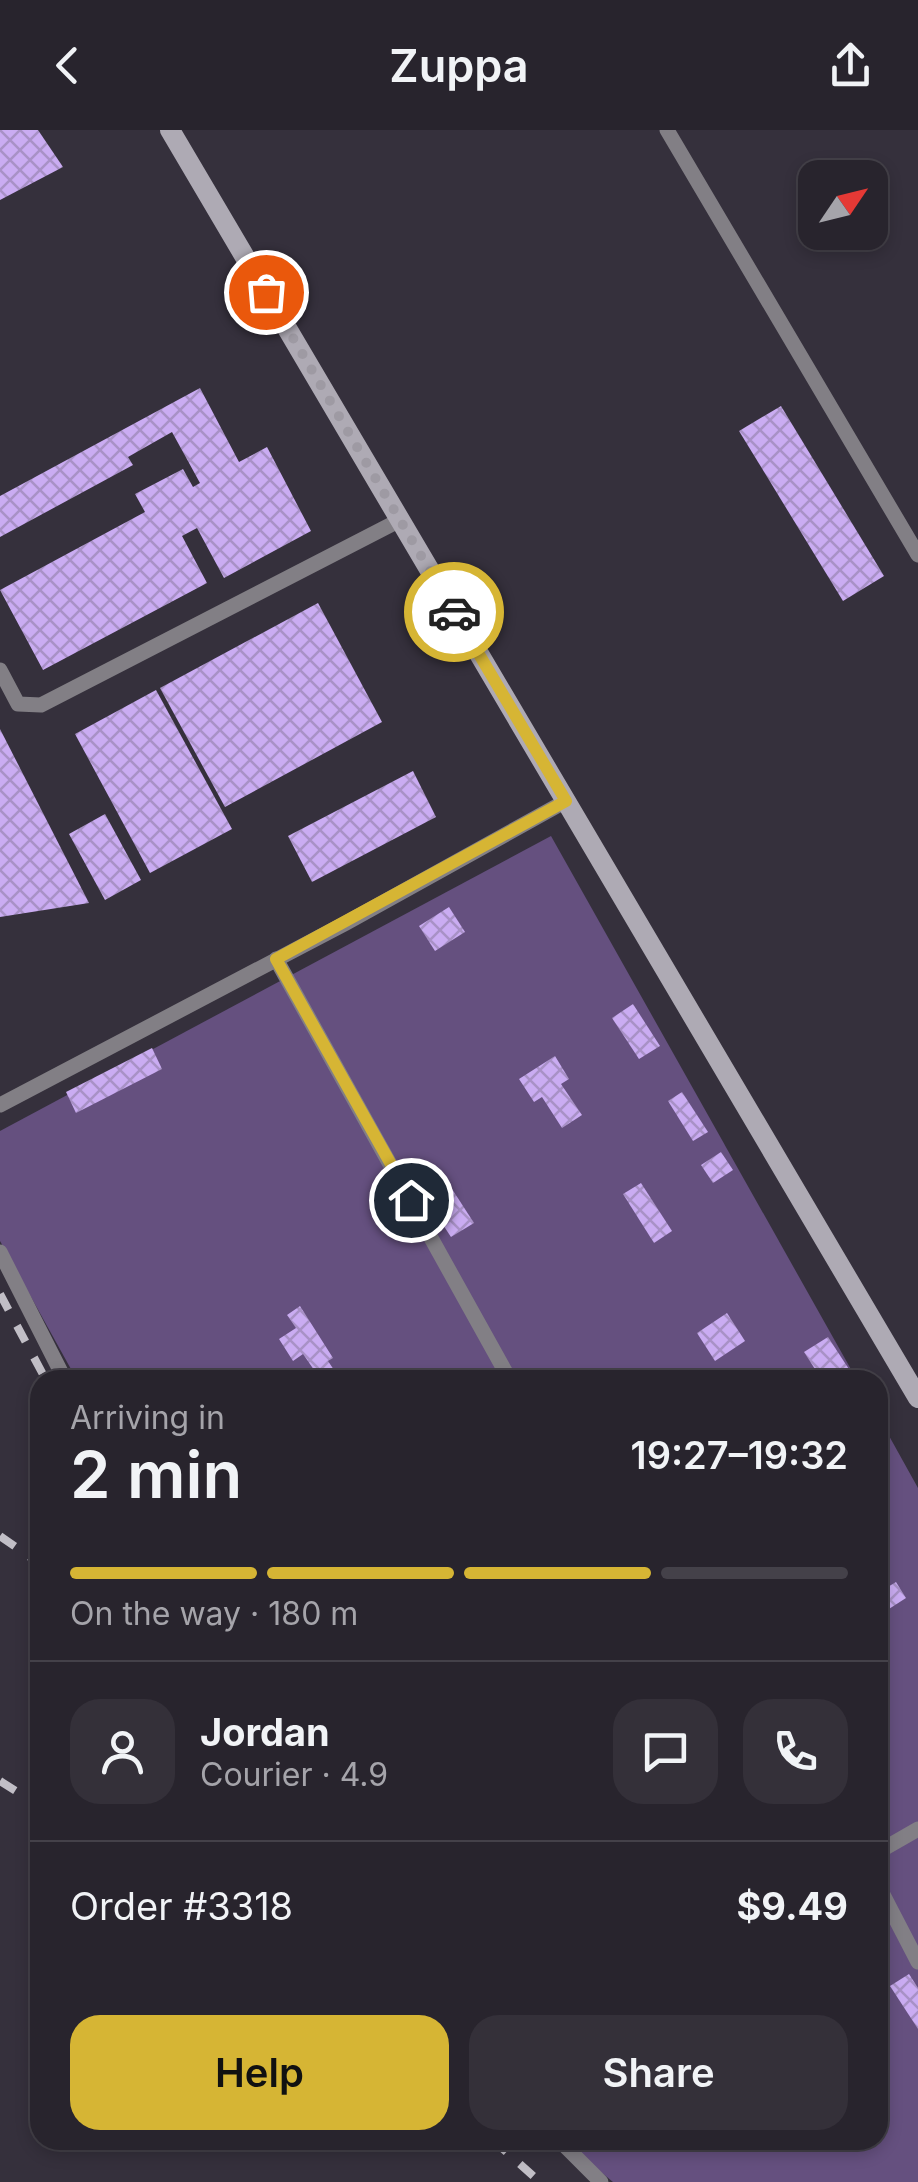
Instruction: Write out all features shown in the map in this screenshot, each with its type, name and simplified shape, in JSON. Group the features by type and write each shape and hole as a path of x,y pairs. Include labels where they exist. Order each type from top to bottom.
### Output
{"main road":[{"path":"170,130 918,1398"}],"lane":[{"path":"667,130 918,554"},
{"path":"0,670 18,704 41,704 400,520"},
{"path":"0,1105 566,801"},
{"path":"276,959 504,1370"},
{"path":"0,1252 59,1370"},
{"path":"888,1846 918,1830"},
{"path":"888,1904 918,1962"},
{"path":"569,2150 601,2182"}],"shaded area":[{"path":"551,836 851,1370 71,1370 0,1241 0,1131"},
{"path":"888,1434 918,1488 918,2182 613,2182 574,2150 888,2150"}],"building":[{"path":"0,130 38,130 63,167 0,200"},
{"path":"200,388 239,462 267,447 311,531 224,578 197,528 182,536 207,583 43,670 0,590 145,512 135,494 183,469 193,487 200,483 172,432 128,457 133,465 0,537 0,496"},
{"path":"781,406 884,576 843,601 739,431"},
{"path":"318,603 382,722 225,807 160,688"},
{"path":"156,690 232,829 150,873 75,734"},
{"path":"0,729 89,903 0,917"},
{"path":"413,771 436,817 312,882 288,836"},
{"path":"105,814 141,880 105,900 69,834"},
{"path":"449,907 465,932 435,951 419,926"},
{"path":"633,1004 660,1046 639,1059 612,1018"},
{"path":"152,1048 162,1069 76,1113 66,1092"},
{"path":"555,1056 569,1079 561,1084 582,1115 562,1128 542,1097 534,1102 519,1079"},
{"path":"682,1092 708,1132 693,1141 668,1101"},
{"path":"721,1152 733,1170 713,1183 701,1165"},
{"path":"441,1172 474,1223 451,1237 418,1187"},
{"path":"641,1183 672,1231 654,1243 623,1194"},
{"path":"300,1306 333,1358 328,1361 334,1370 314,1370 303,1354 293,1361 279,1339 296,1328 287,1315"},
{"path":"727,1313 745,1341 715,1361 697,1333"},
{"path":"828,1337 849,1370 816,1370 804,1352"},
{"path":"896,1582 906,1598 888,1610 888,1587"},
{"path":"909,1974 918,1988 918,2029 890,1986"}],"railway":[{"path":"0,1294 41,1370"},
{"path":"0,1536 30,1557"},
{"path":"0,1781 30,1800"},
{"path":"504,2150 540,2182"}],"way so far":[{"path":"266,292 454,612"}],"route":[{"path":"411,1200 276,959 566,801 454,612"}]}
